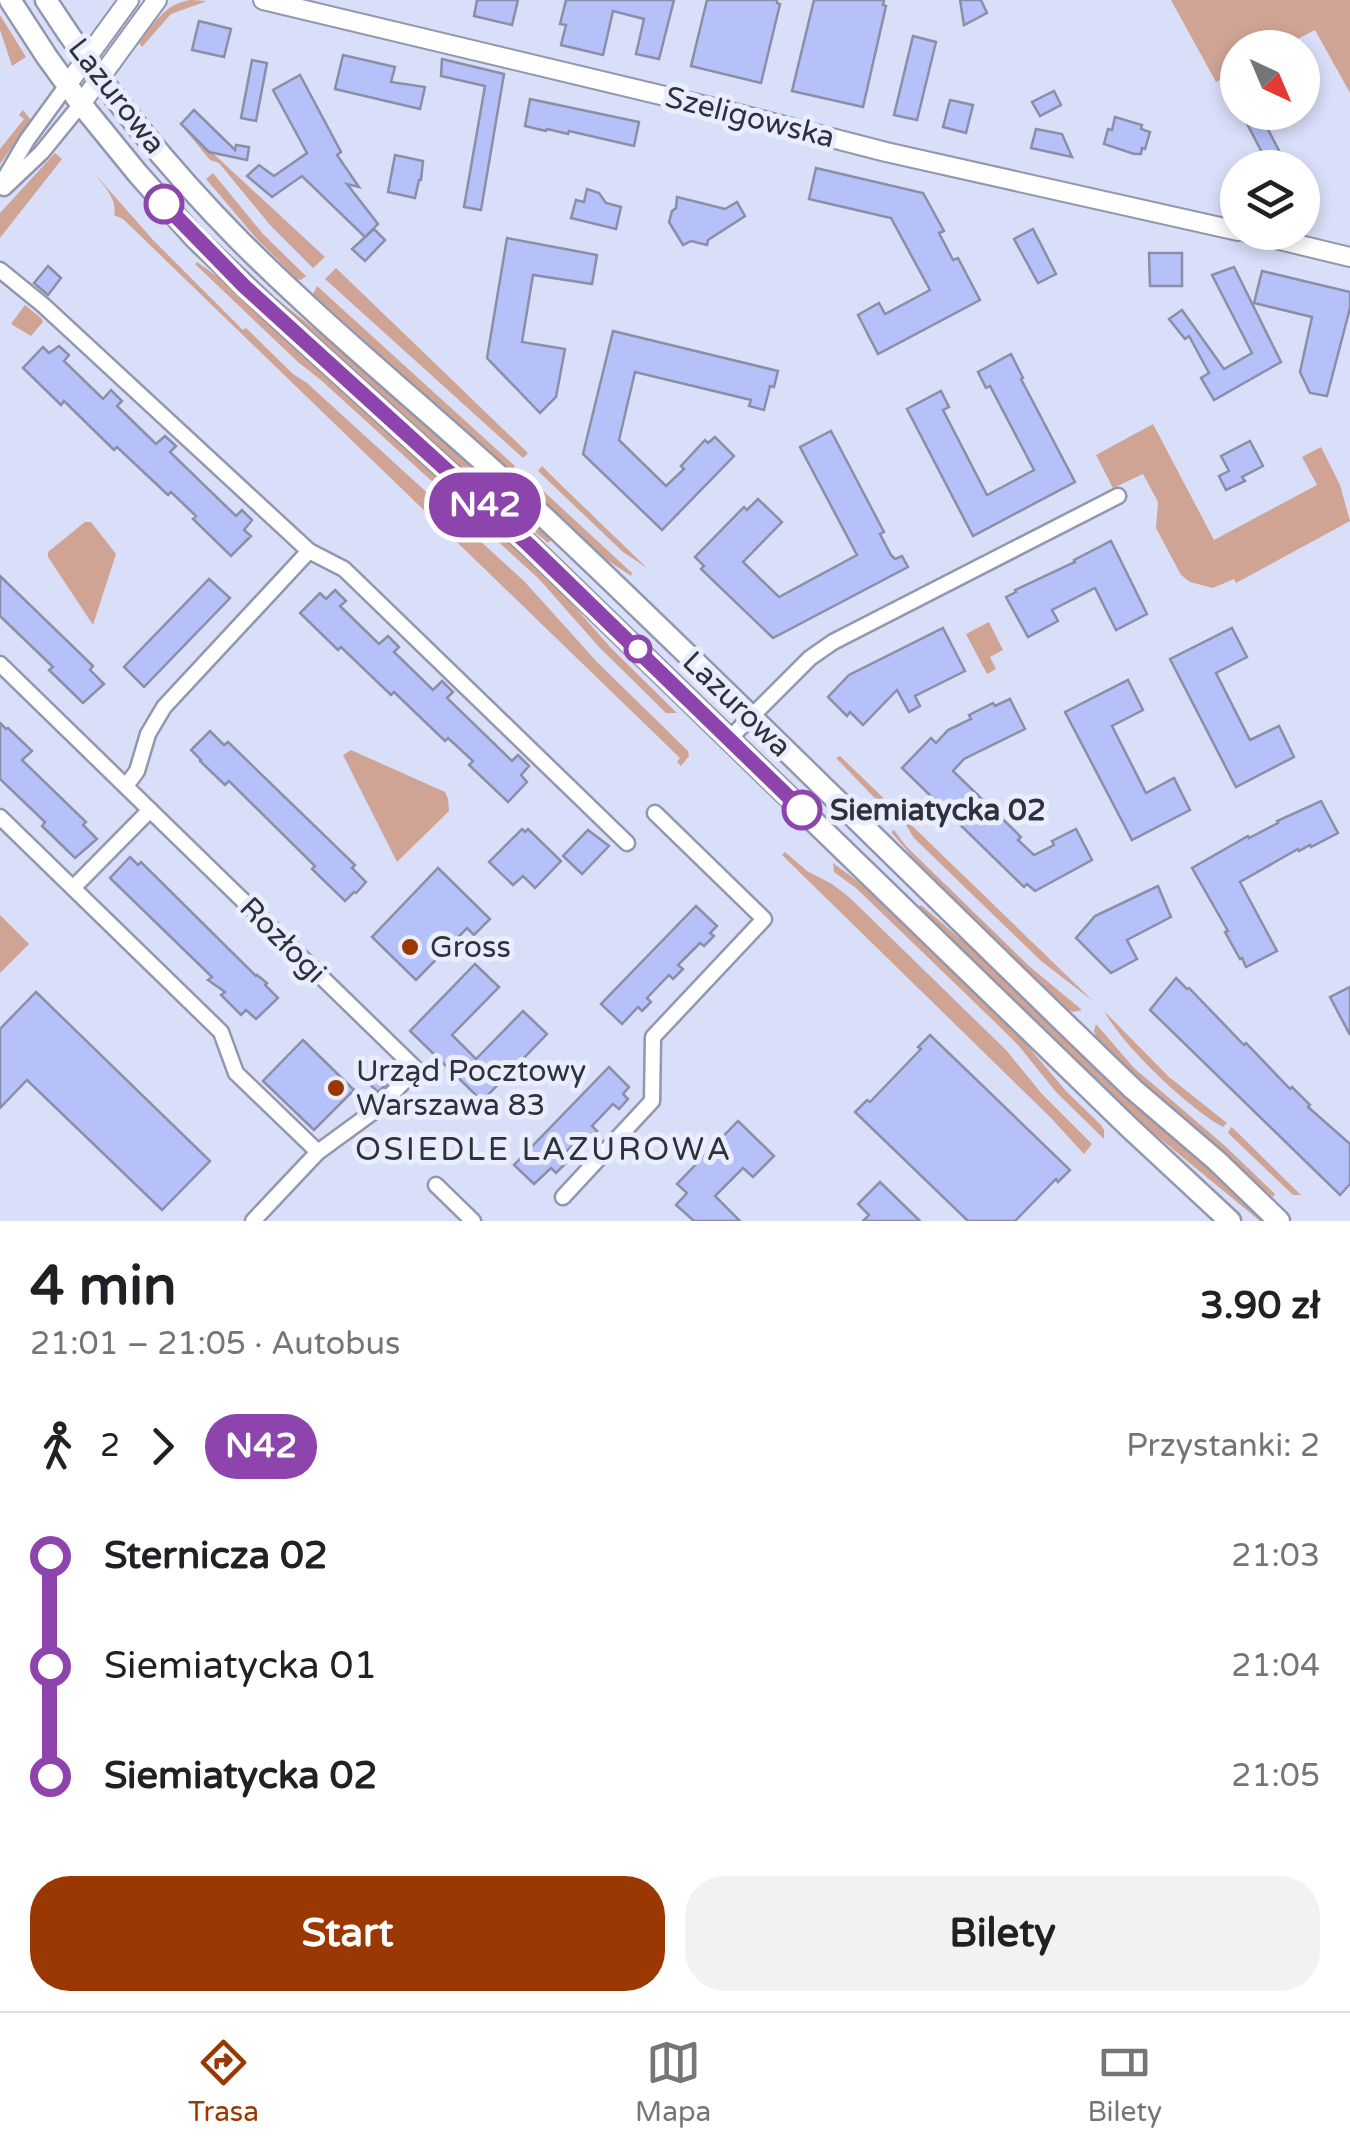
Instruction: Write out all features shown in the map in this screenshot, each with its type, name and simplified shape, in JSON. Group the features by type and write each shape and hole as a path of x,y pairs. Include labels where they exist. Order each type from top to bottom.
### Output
{"main road":[{"name":"Lazurowa","path":"10,0 81,104 209,252 529,545 1230,1221"},
{"name":"Lazurowa","path":"46,0 100,78 163,157 243,243 543,516 1133,1089 1279,1221"}],"street":[{"path":"0,189 27,140 129,0"},
{"path":"0,189 42,152 157,0"},
{"name":"Szeligowska","path":"263,0 886,152 1220,226"},
{"path":"1320,249 1350,256"},
{"path":"0,270 310,551 344,569 626,843"},
{"path":"729,738 810,658 833,642 1118,496"},
{"path":"126,786 137,771 148,734 164,707 310,551"},
{"name":"Rozłogi","path":"0,664 416,1069 377,1109 318,1152"},
{"path":"73,888 150,810"},
{"path":"564,1197 652,1101 653,1038 764,919 655,813"},
{"path":"0,817 221,1032 236,1073 318,1152 253,1221"},
{"path":"436,1185 473,1221"}],"shaded area":[{"path":"1171,0 1350,0 1350,93 1320,39 1320,30 1220,30 1220,80 1216,82"},
{"path":"207,1 171,14 142,47 139,43 161,16 174,5"},
{"path":"0,15 26,57 12,66 0,30"},
{"path":"23,110 31,120 0,164 0,149 24,119 19,115"},
{"path":"177,120 325,257 313,268"},
{"path":"55,153 62,159 0,238 0,213"},
{"path":"213,173 263,234 306,276 297,279 256,238 206,179"},
{"path":"95,174 153,240 243,330 246,328 525,582 597,662 688,751 689,756 681,766 677,762 680,758 123,219 114,215 112,199"},
{"path":"197,262 221,279 523,553 677,713 666,713 599,647 539,579 298,362"},
{"path":"336,268 528,453 523,458 325,279"},
{"path":"317,286 515,466 510,472 313,294"},
{"path":"276,298 363,368 552,539 548,543 507,509"},
{"path":"25,305 43,322 31,336 11,324"},
{"path":"1153,424 1214,540 1317,485 1302,457 1321,447 1340,485 1350,521 1236,583 1234,579 1213,588 1190,582 1181,575 1156,528 1158,502 1143,474 1113,488 1096,455"},
{"path":"542,466 647,568 623,552 538,471"},
{"path":"527,476 631,576 601,556 522,482"},
{"path":"85,522 91,522 116,554 93,625 48,557 48,552"},
{"path":"989,622 1003,650 990,657 996,669 987,674 966,634"},
{"path":"351,750 445,792 448,799 449,811 397,862 343,755"},
{"path":"840,756 1093,1001 1041,961 914,838 903,820 897,821 836,758"},
{"path":"894,830 1029,966 1082,1010 1066,1009 922,868 891,832"},
{"path":"785,852 849,897 1006,1050 1042,1094 1092,1144 1084,1154 782,855"},
{"path":"833,863 871,891 1015,1031 1101,1125 1104,1139 1056,1092 1000,1027 856,888 834,872"},
{"path":"921,905 1264,1221 1123,1108 918,908"},
{"path":"0,915 29,944 0,973"},
{"path":"1104,1011 1169,1077 1227,1123 1223,1127 1175,1091 1141,1059"},
{"path":"1096,1024 1134,1068 1224,1145 1275,1194 1273,1197 1097,1039"},
{"path":"1231,1127 1301,1195 1293,1195 1228,1133"}],"building":[{"path":"477,0 518,0 512,25 474,16"},
{"path":"566,0 674,0 659,59 636,54 644,19 613,11 603,55 561,45 566,25 560,24"},
{"path":"707,0 777,0 780,4 761,83 691,66"},
{"path":"814,0 884,0 886,6 863,107 792,91"},
{"path":"960,0 981,0 987,13 964,25"},
{"path":"199,21 231,29 224,57 192,50"},
{"path":"913,36 936,42 917,120 894,115"},
{"path":"343,55 395,67 391,82 425,87 420,109 335,89"},
{"path":"442,59 504,74 481,210 464,207 485,86 441,76"},
{"path":"252,60 267,63 256,121 241,118"},
{"path":"300,75 341,152 337,155 359,187 347,184 378,224 365,237 302,176 272,197 247,176 259,165 274,176 307,153 273,90"},
{"path":"1054,91 1061,105 1040,116 1032,102"},
{"path":"530,99 639,122 634,146 569,131 568,134 525,126"},
{"path":"950,100 973,105 966,133 943,127"},
{"path":"194,110 235,150 236,145 249,147 247,160 209,152 181,124"},
{"path":"1115,117 1142,125 1141,129 1150,132 1141,154 1104,144"},
{"path":"1036,129 1062,134 1072,157 1031,148"},
{"path":"1250,130 1268,130 1279,150 1261,150"},
{"path":"395,155 423,161 415,198 388,192"},
{"path":"816,168 923,193 944,231 939,233 953,260 958,258 980,300 878,354 858,315 879,303 885,314 930,290 891,218 809,199"},
{"path":"587,189 599,193 606,203 621,207 616,229 571,218 576,200 584,202"},
{"path":"677,197 725,209 737,202 745,216 708,240 707,245 691,241 683,245 669,222"},
{"path":"374,229 385,240 365,261 352,249"},
{"path":"1033,229 1056,274 1038,283 1014,239"},
{"path":"507,238 597,255 592,284 533,275 522,342 565,349 556,397 540,413 487,358"},
{"path":"1149,253 1182,253 1182,286 1150,286"},
{"path":"48,266 61,278 48,295 34,283"},
{"path":"1234,267 1281,362 1214,400 1201,378 1209,373 1189,336 1185,339 1169,319 1182,310 1224,369 1252,353 1212,275"},
{"path":"1262,271 1350,292 1350,308 1327,396 1310,393 1300,372 1312,317 1254,303"},
{"path":"613,331 778,371 764,410 749,406 751,400 635,372 619,440 666,486 705,440 708,443 715,437 734,456 662,530 583,454"},
{"path":"59,346 69,355 64,361 103,399 111,390 122,401 117,406 156,444 165,436 176,446 170,452 236,516 242,510 252,520 244,530 251,536 231,556 171,492 168,495 117,447 114,450 23,368 43,347 49,353"},
{"path":"1011,354 1075,482 973,536 907,409 941,391 949,407 943,410 987,495 1008,484 1034,470 990,386 986,388 978,372"},
{"path":"831,431 884,532 880,534 891,555 895,559 902,556 908,567 773,638 701,569 704,566 695,557 744,507 747,510 758,499 782,522 743,562 779,597 857,555 800,447"},
{"path":"1250,441 1263,466 1226,490 1219,476 1229,471 1221,456"},
{"path":"1111,541 1147,614 1116,630 1095,588 1052,610 1058,621 1028,637 1006,597"},
{"path":"0,576 93,666 90,670 104,684 83,703 49,670 53,667 0,616"},
{"path":"209,579 230,598 144,687 124,667"},
{"path":"335,590 346,601 340,606 379,644 388,636 399,647 394,652 433,690 442,681 453,692 447,698 512,761 518,755 529,766 521,775 527,782 508,802 469,765 473,761 448,738 445,741 300,613 320,593 326,599"},
{"path":"943,628 965,671 915,696 920,706 909,712 897,690 863,725 828,697 849,675"},
{"path":"1232,628 1247,657 1216,673 1250,740 1279,726 1294,757 1236,787 1170,659"},
{"path":"1128,680 1143,710 1112,726 1146,793 1174,778 1190,810 1132,840 1065,712"},
{"path":"1010,699 1025,729 964,759 953,771 1021,837 1018,840 1034,855 1076,829 1092,860 1035,891 1027,884 1024,887 902,768 931,738 936,743 948,730 971,719 969,715"},
{"path":"0,723 32,751 22,760 86,822 83,825 97,839 75,858 42,826 45,822 0,779"},
{"path":"210,731 224,745 228,742 355,865 352,868 366,882 356,893 345,901 229,781 225,785 200,761 191,750"},
{"path":"1321,801 1338,833 1298,849 1240,882 1277,951 1246,967 1192,868"},
{"path":"522,829 528,829 561,861 535,888 523,876 513,885 489,862"},
{"path":"588,830 609,846 582,874 563,856"},
{"path":"130,857 138,865 141,862 267,983 278,998 256,1019 246,1010 241,1015 221,995 225,992 208,980 212,977 110,878"},
{"path":"438,868 490,919 474,935 467,928 416,980 372,937"},
{"path":"1158,886 1171,917 1127,940 1137,959 1111,973 1076,938 1095,916"},
{"path":"696,906 717,926 710,933 714,936 704,946 700,943 678,965 683,969 673,979 669,975 647,998 651,1002 642,1011 638,1007 622,1024 601,1004"},
{"path":"475,964 499,987 452,1035 476,1059 523,1011 547,1034 482,1101 410,1031"},
{"path":"1176,978 1350,1144 1350,1184 1340,1195 1150,1010"},
{"path":"1350,987 1350,1035 1330,997"},
{"path":"36,992 210,1161 162,1210 27,1080 0,1108 0,1029"},
{"path":"930,1035 1070,1170 1015,1221 968,1221 855,1112 867,1100 870,1102"},
{"path":"303,1040 354,1090 314,1130 263,1081"},
{"path":"609,1067 629,1087 623,1094 628,1099 619,1109 613,1104 592,1126 597,1131 587,1141 582,1136 560,1158 566,1163 556,1173 551,1168 534,1184 514,1165"},
{"path":"374,1070 388,1083 378,1092 365,1080"},
{"path":"738,1121 774,1156 753,1177 743,1168 715,1196 740,1221 694,1221 676,1205 687,1193 677,1184"},
{"path":"880,1182 920,1221 863,1221 869,1215 858,1204"}],"bus line":[{"name":"N42","path":"164,204 244,286 529,545 802,810"}],"place":[{"name":"Siemiatycka 02","path":"802,810"},
{"name":"Gross","path":"410,947"},
{"name":"Urząd Pocztowy Warszawa 83","path":"336,1088"}],"district":[{"name":"OSIEDLE LAZUROWA","path":"544,1149"}]}
